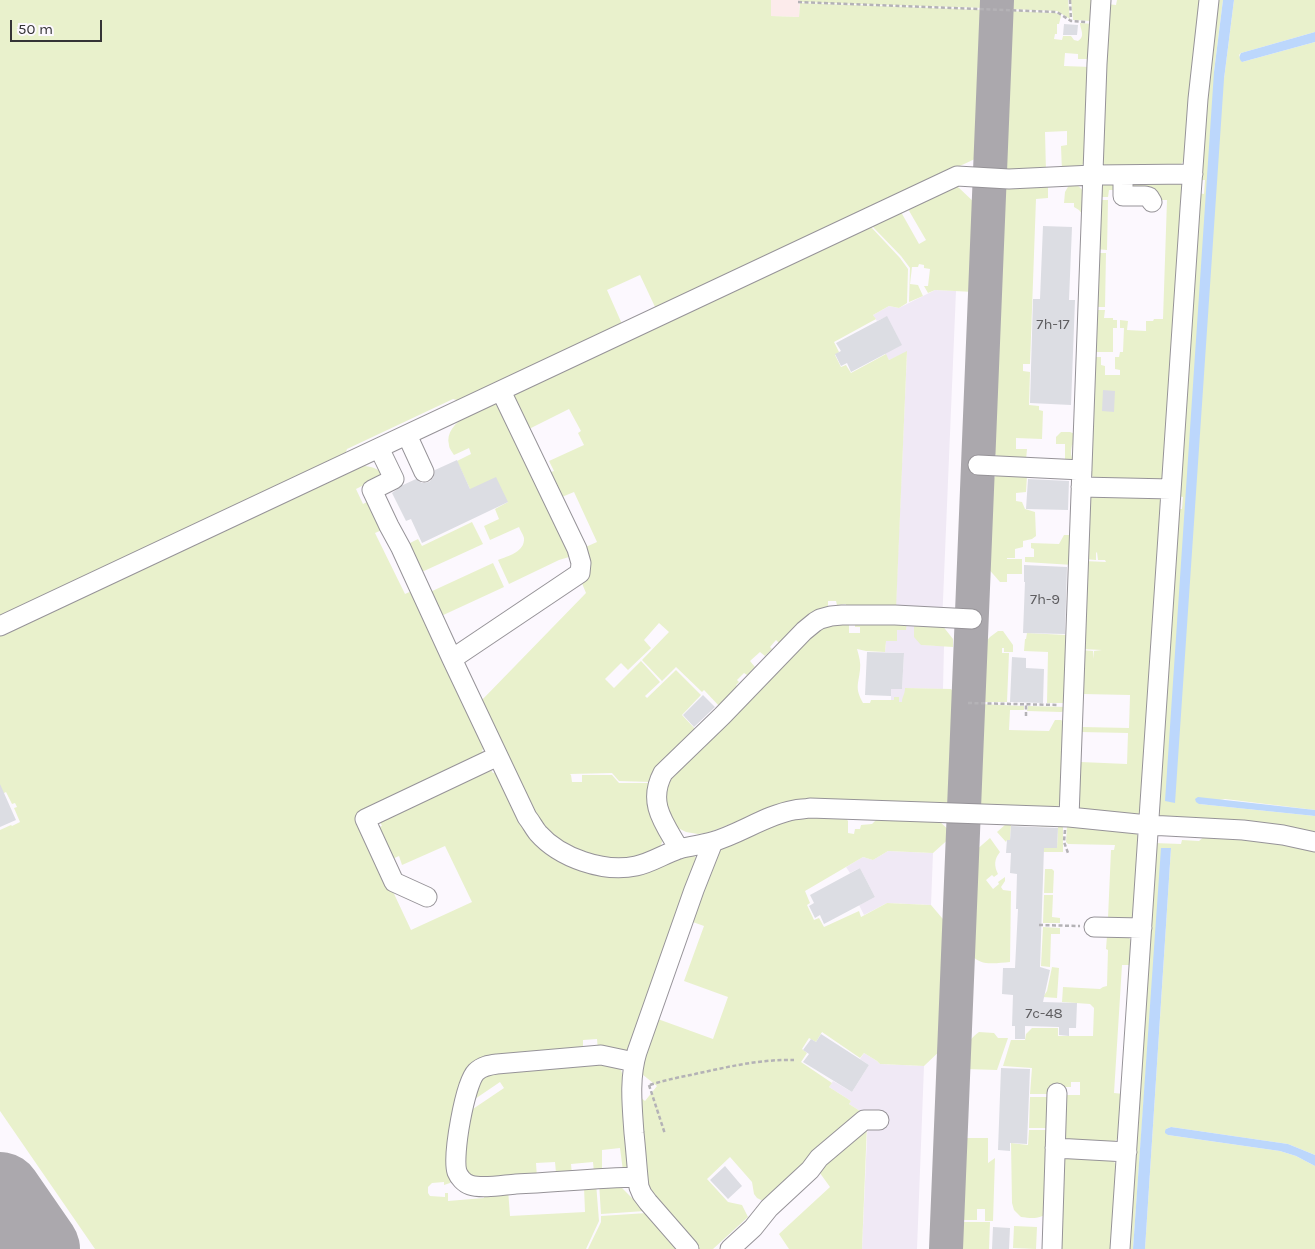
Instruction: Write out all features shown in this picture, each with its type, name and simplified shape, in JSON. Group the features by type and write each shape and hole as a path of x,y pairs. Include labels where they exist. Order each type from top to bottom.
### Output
{"street":[{"path":"1068,817 1101,0"},
{"path":"1120,1249 1198,99 1209,0"},
{"path":"0,626 958,176 1009,179 1093,175 1193,174"},
{"path":"1124,175 1123,196 1145,196 1151,199 1152,202"},
{"path":"452,659 580,573 581,563 577,549 502,390"},
{"path":"407,435 424,472"},
{"path":"379,448 394,479 372,490 528,817 538,834 569,856 605,867 637,866 679,849 713,842 779,814 810,808 1068,817 1148,825 1243,830 1283,835 1315,842"},
{"path":"978,465 1171,489"},
{"path":"679,849 662,820 657,802 658,783 663,773 815,622 831,616 842,615 972,619"},
{"path":"427,897 394,882 365,820 498,756"},
{"path":"689,1249 642,1194 638,1177 632,1108 633,1070 694,890 713,842"},
{"path":"1094,927 1142,928"},
{"path":"633,1070 601,1055 482,1067 475,1072 468,1088 455,1156 458,1174 467,1184 472,1186 604,1177 638,1177"},
{"path":"1052,1249 1057,1093"},
{"path":"730,1249 753,1228 769,1208 810,1170 819,1158 864,1120 879,1120"},
{"path":"1055,1148 1127,1152"}],"path":[{"path":"1070,0 1071,21"},
{"path":"798,2 1056,12 1071,21 1100,22"},
{"path":"968,702 1073,705"},
{"path":"1026,704 1026,716"},
{"path":"1068,817 1065,825 1064,842 1068,853"},
{"path":"1039,925 1094,927"},
{"path":"650,1086 660,1081 712,1070 771,1061 794,1060"},
{"path":"633,1070 650,1086 666,1134"}],"shaded area":[{"path":"771,0 800,0 799,17 771,16"},
{"path":"935,290 956,291 942,624 921,645 944,646 943,689 906,688 902,703 891,700 891,689 902,689 904,653 885,652 886,640 895,622 907,352 889,360 885,354 886,317 877,321 873,315 889,306 899,308"},
{"path":"888,851 933,853 931,905 887,903 864,915 859,905 875,897 860,868 850,873 846,867 863,857 873,860"},
{"path":"864,1053 880,1064 924,1066 917,1249 862,1249 868,1116 849,1104 851,1101 829,1087 833,1081 852,1092 869,1065 860,1059"}],"green space":[{"path":"0,0 771,0 771,16 799,17 800,3 985,10 979,157 656,309 640,275 607,290 622,324 461,401 453,399 347,449 344,457 0,617"},
{"path":"800,0 985,0 985,8 800,2"},
{"path":"1009,0 1068,0 1070,19 1057,11 1008,9"},
{"path":"1071,0 1096,0 1092,21 1073,20"},
{"path":"1117,0 1203,0 1186,159 1181,164 1175,166 1107,167 1101,161 1107,4 1116,5"},
{"path":"1215,0 1223,0 1214,72 1224,79 1234,0 1315,0 1315,32 1239,55 1242,62 1315,42 1315,810 1225,799 1199,804 1315,816 1315,836 1161,817 1158,812 1176,509 1182,509 1183,497 1177,496 1198,193 1204,194 1205,180 1199,180"},
{"path":"1008,11 1056,13 1061,16 1054,39 1062,40 1063,36 1071,36 1074,40 1078,41 1082,37 1080,23 1094,24 1092,59 1078,59 1078,54 1065,53 1064,66 1091,67 1087,160 1077,170 1062,172 1061,146 1067,145 1067,131 1045,132 1046,172 1004,170"},
{"path":"1113,180 1115,190 1109,190 1108,197 1099,197 1103,185"},
{"path":"1128,183 1181,183 1183,186 1162,480 1095,479 1089,472 1093,357 1101,357 1101,365 1105,366 1105,375 1120,375 1120,370 1115,369 1115,357 1119,357 1120,352 1123,352 1124,328 1120,328 1120,320 1128,321 1127,330 1146,331 1146,321 1163,319 1167,200 1158,200 1133,190"},
{"path":"1046,185 1048,187 1048,198 1036,199 1030,364 1023,364 1023,371 1030,372 1029,405 1039,406 1039,410 1043,411 1042,439 1016,438 1016,449 1027,449 1026,460 1000,460 991,449 1001,193 1004,187"},
{"path":"1069,185 1077,185 1085,195 1082,214 1074,207 1074,203 1064,203 1065,192"},
{"path":"957,186 977,205 974,292 935,290 928,293 924,286 928,286 930,269 924,268 924,265 919,264 918,267 912,267 910,284 918,285 923,296 909,302 910,268 872,226 901,212 919,244 926,240 908,209"},
{"path":"1098,200 1108,200 1107,250 1096,249"},
{"path":"871,227 908,269 907,303 899,308 889,306 873,315 876,319 834,342 839,352 835,355 841,367 846,365 851,373 886,354 889,360 907,351 896,609 846,609 846,604 837,605 836,601 828,601 828,607 836,607 780,644 776,640 770,647 772,649 765,656 760,652 750,661 755,667 747,675 744,673 737,680 739,682 736,685 738,687 720,707 704,690 702,692 676,667 662,681 642,660 669,632 659,623 644,640 651,648 628,670 621,663 605,679 614,688 641,661 660,682 645,696 647,698 676,670 701,695 682,715 697,731 652,782 619,781 612,773 570,774 572,782 582,782 582,775 612,775 619,783 652,783 663,840 660,847 649,856 605,860 557,841 533,813 480,702 586,593 581,581 581,549 597,542 574,492 557,499 546,474 554,471 549,461 584,445 578,433 581,431 569,409 525,431 508,396"},
{"path":"1096,253 1106,253 1105,307 1094,307"},
{"path":"1094,310 1105,310 1104,318 1117,320 1117,328 1113,328 1113,352 1093,352"},
{"path":"502,399 571,549 574,565 569,557 509,584 498,560 511,555 522,547 524,543 523,535 519,527 490,540 484,526 499,519 495,509 508,502 470,489 457,461 471,454 469,448 454,455 449,445 449,436 452,428 476,410"},
{"path":"1061,432 1075,434 1071,451 1074,461 1055,462 1055,459 1065,459 1065,444 1056,444 1056,437"},
{"path":"365,466 376,469 384,475 356,489 363,504 371,500 384,529 375,533 405,594 414,590 485,748 482,750 483,753 358,817 411,930 472,902 445,846 402,865 399,856 390,860 379,827 382,826 380,822 491,770 493,773 496,772 525,825 584,867 691,853 698,859 629,1049 623,1052 598,1051 597,1039 583,1040 583,1052 480,1063 450,1183 444,1185 444,1182 432,1183 428,1187 430,1196 445,1197 445,1193 448,1193 448,1201 484,1198 484,1190 508,1189 510,1216 585,1212 584,1187 596,1183 599,1221 586,1249 95,1249 0,1111 0,830 20,822 14,808 17,807 15,803 12,804 6,792 0,795 0,635 355,468"},
{"path":"999,472 1027,476 1026,492 1016,493 1016,501 1022,502 1025,509 1035,512 1036,536 1023,541 1023,547 1015,549 1015,558 1007,558 1022,559 1022,574 1007,574 1007,582 1000,582 986,566 989,484"},
{"path":"1094,494 1160,497 1163,501 1140,812 1137,815 1079,813 1077,752 1081,752 1081,762 1127,764 1128,733 1081,732 1082,727 1129,728 1130,695 1083,694 1081,650 1093,651 1093,659 1094,651 1102,650 1081,649 1084,561 1106,562 1105,560 1098,560 1097,552 1096,560 1084,559 1088,501"},
{"path":"472,522 483,544 421,571 408,545 410,543 418,539 422,546"},
{"path":"1064,535 1074,535 1073,565 1025,562 1025,557 1034,557 1034,549 1031,548 1031,543 1059,544"},
{"path":"493,563 504,587 439,617 428,593"},
{"path":"849,621 849,633 860,633 860,627 855,627 855,621 907,622 906,630 897,630 897,641 886,641 885,652 857,649 860,665 858,690 863,703 870,703 871,700 894,700 894,697 899,697 899,702 902,702 905,688 951,689 957,696 953,795 949,802 942,807 759,813 707,833 698,834 686,832 676,827 664,809 668,776 814,630"},
{"path":"914,622 942,625 953,639 953,647 921,645 914,637"},
{"path":"998,631 1003,631 1013,645 1013,652 1004,652 1004,648 1002,648 1002,653 1009,653 1007,702 980,702 983,645"},
{"path":"1066,631 1070,631 1068,703 1047,703 1048,652 1024,651 1025,639 1027,633 1066,635"},
{"path":"980,704 1024,706 1024,710 1010,710 1009,730 1049,731 1055,720 1064,722 1061,804 1055,808 982,805 976,800"},
{"path":"1028,706 1067,707 1065,711 1061,712 1027,711"},
{"path":"844,816 848,821 848,833 854,834 855,829 860,829 861,825 872,824 878,818 939,821 952,833 952,836 933,853 888,851 873,860 863,857 805,891 810,903 807,905 814,920 819,918 824,927 859,911 861,917 887,903 931,905 948,925 943,1048 924,1066 880,1064 864,1053 860,1058 822,1032 816,1042 809,1038 802,1049 807,1053 801,1062 832,1083 829,1087 851,1101 849,1104 868,1116 816,1153 767,1197 768,1199 761,1200 757,1198 754,1194 752,1182 730,1157 707,1179 728,1202 742,1205 748,1217 713,1249 699,1249 647,1191 637,1095 645,1101 657,1086 638,1071 655,1018 713,1039 728,997 684,981 704,926 690,921 719,850 725,845 783,821 798,817"},
{"path":"1006,824 1063,825 1063,852 1035,852 1035,848 1057,848 1058,827 1011,825 1010,840 1006,842 997,832"},
{"path":"1067,825 1134,831 1139,837 1135,913 1130,919 1108,918 1111,850 1114,850 1115,845 1068,844 1066,842"},
{"path":"1207,834 1236,836 1315,849 1315,1155 1288,1144 1171,1127 1166,1129 1168,1135 1280,1151 1296,1156 1315,1166 1315,1249 1145,1249 1171,848 1162,848 1133,1249 1126,1249 1154,843 1181,844 1182,840 1199,841"},
{"path":"990,838 1000,852 995,863 998,874 994,877 992,875 986,880 993,889 1005,877 1001,887 1003,890 1011,891 1010,962 984,963 971,954 975,851"},
{"path":"1045,869 1052,869 1054,871 1053,893 1044,893"},
{"path":"1044,895 1053,895 1052,917 1060,918 1060,923 1043,923"},
{"path":"1043,927 1060,928 1060,934 1051,934 1050,967 1041,966"},
{"path":"1126,935 1132,941 1133,965 1122,965 1114,1093 1124,1094 1120,1136 1113,1143 1068,1141 1064,1138 1063,1095 1080,1095 1080,1082 1071,1082 1071,1087 1052,1087 1052,1094 1030,1094 1032,1068 1003,1066 1011,1040 1025,1040 1026,1034 1032,1028 1058,1028 1058,1036 1093,1036 1094,1008 1090,1004 1062,1002 1063,987 1100,989 1107,986 1107,936"},
{"path":"1052,967 1059,968 1057,998 1043,997 1047,991"},
{"path":"979,1032 994,1033 998,1038 1008,1038 997,1070 966,1069 968,1044"},
{"path":"614,1063 621,1070 624,1079 631,1167 623,1171 620,1148 602,1150 602,1173 594,1173 593,1162 571,1164 572,1175 556,1173 555,1162 536,1163 537,1178 470,1178 460,1162 467,1113 504,1088 500,1082 472,1101 485,1071"},
{"path":"1030,1097 1052,1097 1052,1128 1029,1128"},
{"path":"867,1124 862,1249 789,1249 779,1234 830,1187 817,1169"},
{"path":"1029,1130 1052,1130 1048,1212 1035,1218 1021,1217 1014,1210 1012,1203 1011,1143 1028,1145"},
{"path":"963,1138 988,1138 988,1163 995,1158 993,1221 985,1221 985,1209 977,1209 977,1220 960,1220"},
{"path":"1070,1156 1111,1159 1118,1169 1113,1249 1057,1249 1063,1161"},
{"path":"599,1183 620,1186 645,1211 601,1214"},
{"path":"647,1213 680,1249 588,1249 601,1222 601,1216"},
{"path":"960,1222 990,1222 989,1249 959,1249"},
{"path":"1014,1226 1037,1227 1036,1249 1013,1248"}],"water":[{"path":"1223,0 1234,0 1224,79 1175,803 1165,801 1214,72"},
{"path":"1315,32 1315,42 1242,62 1240,59 1241,53"},
{"path":"1198,797 1315,810 1315,816 1199,804 1195,799"},
{"path":"1161,848 1171,848 1145,1249 1133,1249"},
{"path":"1171,1127 1288,1144 1315,1155 1315,1166 1296,1156 1280,1151 1168,1135 1165,1131"}],"building":[{"path":"1064,24 1078,25 1077,35 1063,35"},
{"path":"1043,226 1072,227 1069,300 1075,300 1071,405 1030,403 1033,299 1040,299"},
{"path":"887,316 902,345 851,372 847,363 841,366 835,354 841,351 836,343"},
{"path":"1103,390 1115,391 1114,412 1102,411"},
{"path":"457,460 470,489 496,477 508,502 422,543 411,519 406,521 392,493 416,479 422,483 429,482 433,478 435,470"},
{"path":"1028,479 1069,481 1068,510 1026,509"},
{"path":"1024,565 1067,567 1065,634 1023,633"},
{"path":"867,652 904,653 902,689 891,689 891,696 865,695"},
{"path":"1012,657 1026,658 1026,668 1044,669 1043,703 1010,702"},
{"path":"703,695 715,707 694,727 683,715"},
{"path":"0,784 16,820 0,827"},
{"path":"1011,826 1058,828 1057,848 1044,848 1040,967 1050,970 1043,1002 1077,1003 1076,1028 1069,1028 1069,1036 1059,1035 1059,1027 1025,1026 1025,1039 1015,1039 1015,1026 1012,1026 1013,995 1002,994 1003,968 1015,968 1018,909 1016,909 1017,874 1010,873 1011,853 1006,853 1007,840 1010,840"},
{"path":"860,868 875,897 824,924 820,915 815,918 809,906 814,903 810,895"},
{"path":"821,1034 869,1065 852,1092 803,1062 809,1054 803,1050 811,1039 816,1042"},
{"path":"1001,1068 1030,1069 1027,1144 1010,1143 1010,1151 998,1150"},
{"path":"725,1166 742,1186 728,1199 710,1180"},
{"path":"993,1227 1010,1228 1009,1249 992,1249"}],"taxiway":[{"path":"946,1249 997,0"}],"runway":[{"path":"0,1194 38,1249"}]}
